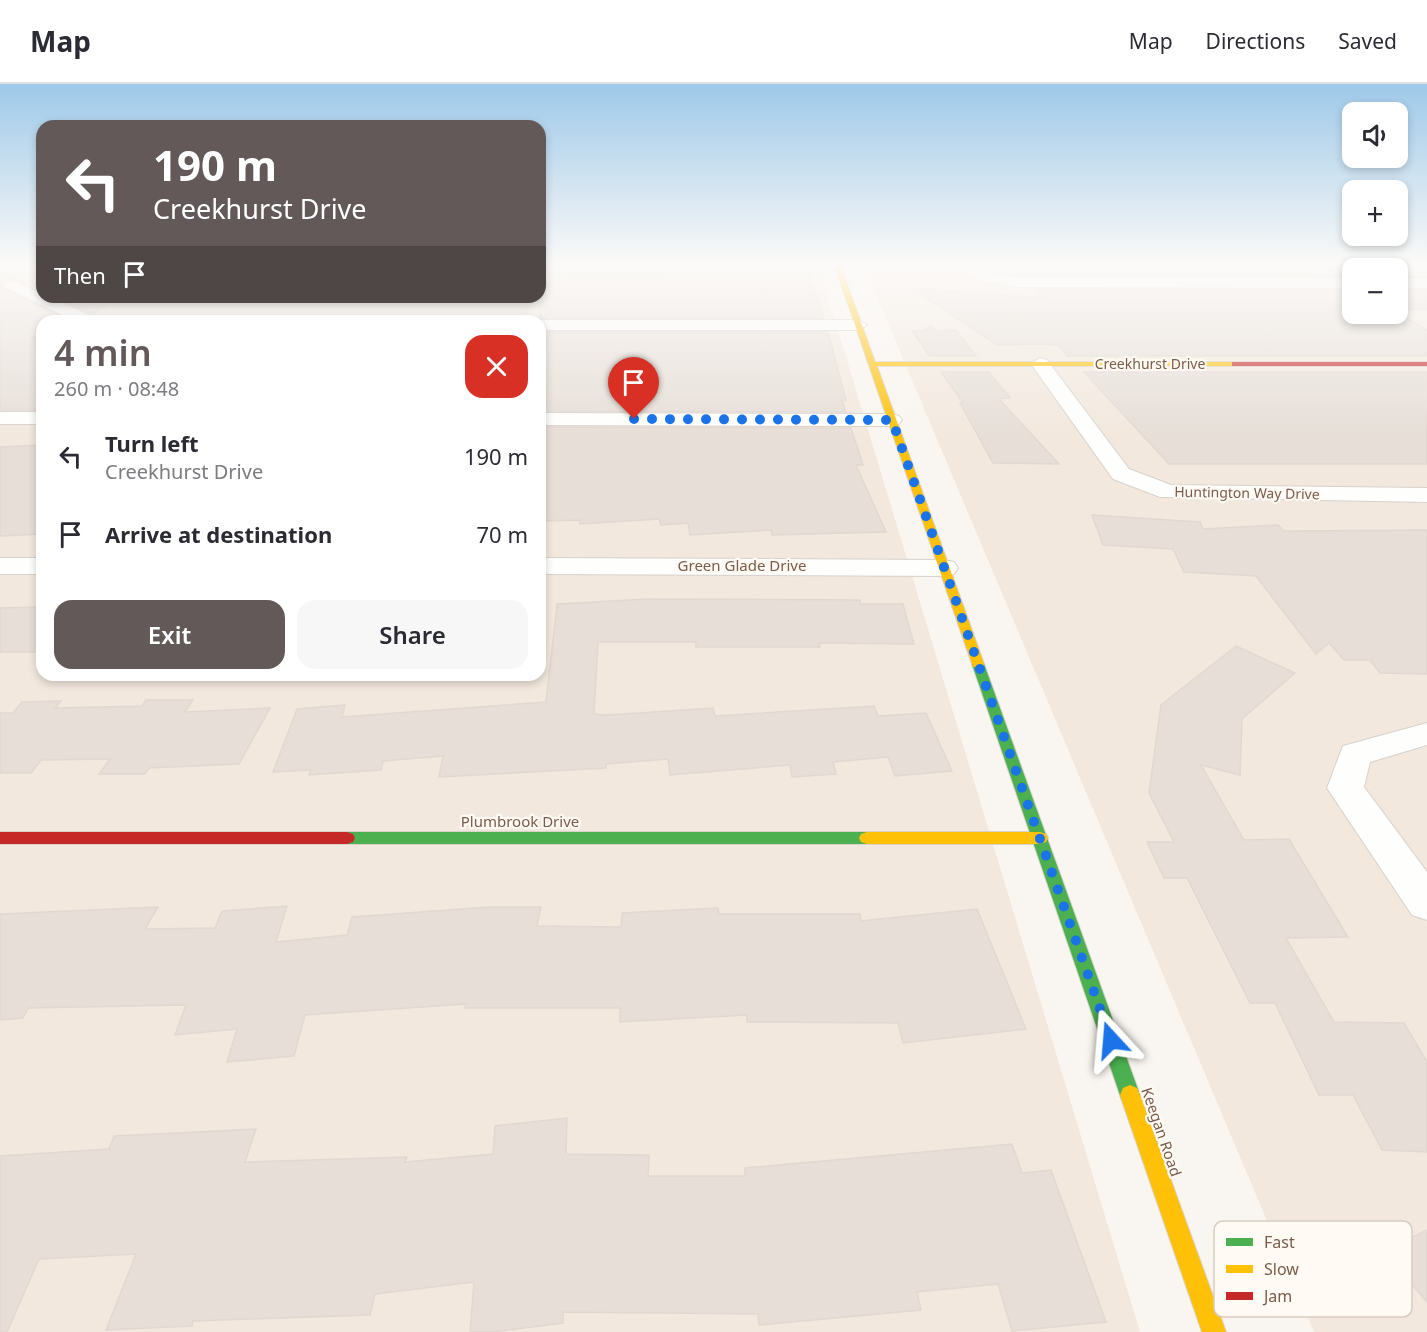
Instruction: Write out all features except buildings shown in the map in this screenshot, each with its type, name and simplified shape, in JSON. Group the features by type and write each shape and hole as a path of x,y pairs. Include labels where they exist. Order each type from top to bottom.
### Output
{"street":[{"path":"546,325 859,325"},
{"name":"Keegan Road","path":"859,325 1214,1332"},
{"name":"Creekhurst Drive","path":"873,364 1427,364"},
{"name":"Huntington Way Drive","path":"1040,364 1121,474 1168,492 1427,495"},
{"path":"0,418 36,418"},
{"path":"546,419 892,420"},
{"path":"0,566 36,566"},
{"name":"Green Glade Drive","path":"546,566 944,568"},
{"path":"1427,734 1355,754 1345,788 1427,903"},
{"name":"Plumbrook Drive","path":"0,838 1040,838"}],"shaded area":[{"path":"0,322 36,322 36,681 546,681 546,322 836,322 1140,1332 0,1332"},
{"path":"888,322 1427,322 1427,1332 1314,1332 1308,1317 1412,1317 1412,1221 1267,1221"}],"traffic: fast":[{"path":"978,664 1130,1095"},
{"path":"347,838 867,838"}],"traffic: slow":[{"path":"858,322 978,664"},
{"path":"873,364 1235,364"},
{"path":"867,838 1040,838"},
{"path":"1130,1095 1214,1332"}],"traffic: jam":[{"path":"1235,364 1427,364"},
{"path":"0,838 347,838"}],"route":[{"path":"634,419 892,420 1111,1040"}]}
